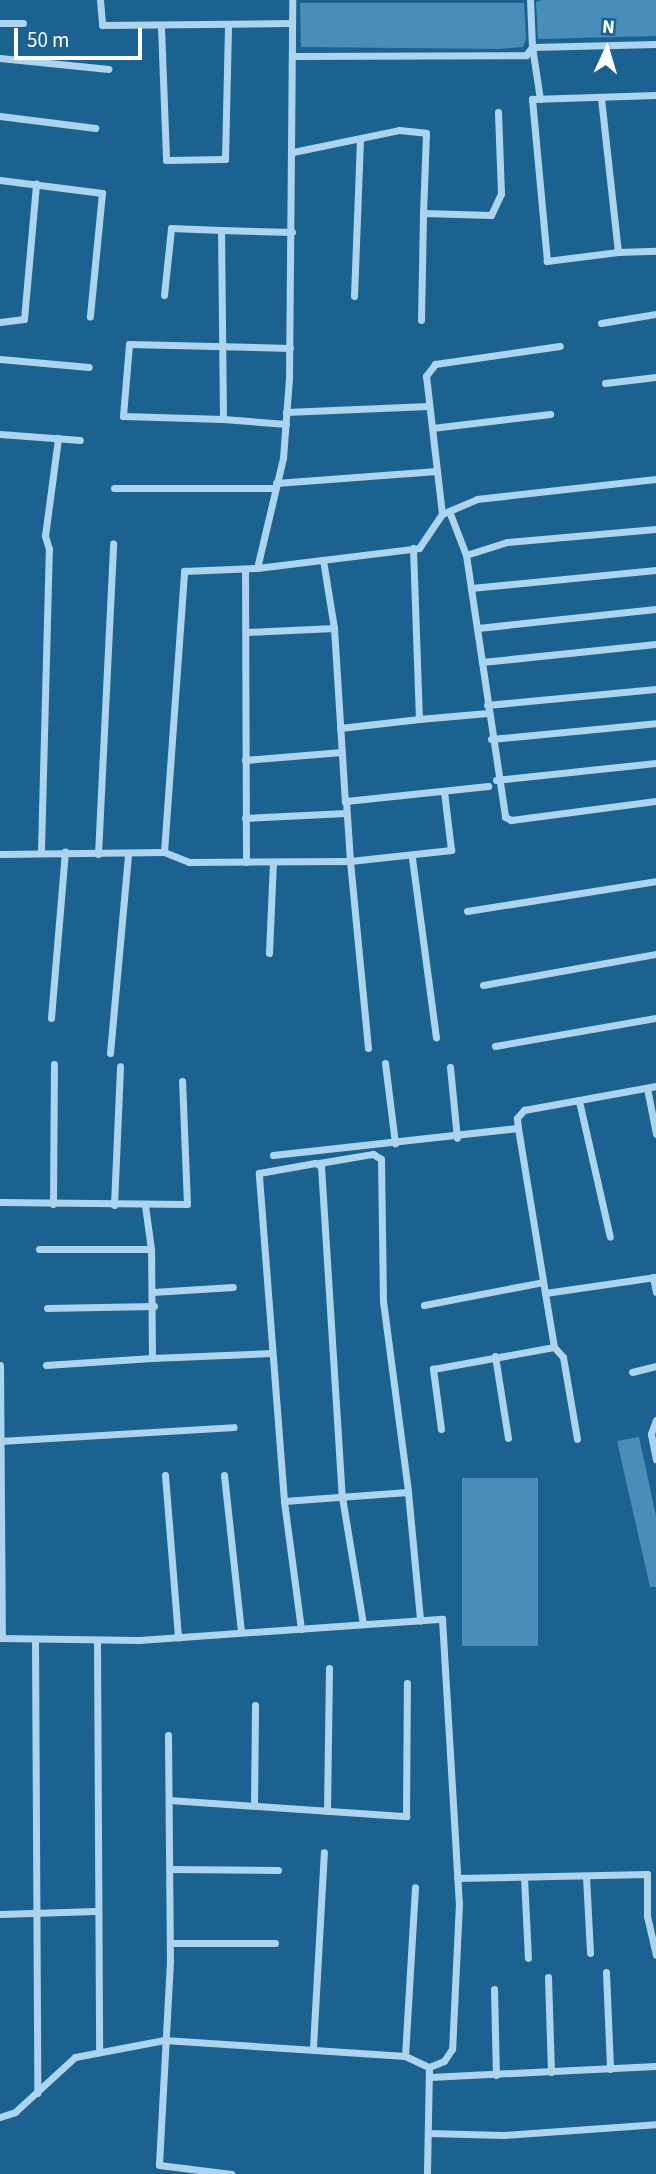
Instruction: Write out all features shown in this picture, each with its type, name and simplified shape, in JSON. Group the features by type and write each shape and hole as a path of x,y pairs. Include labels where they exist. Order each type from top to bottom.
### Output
{"street":[{"path":"100,0 102,25 161,27 292,23"},
{"path":"257,568 276,486 286,424 292,232 292,0"},
{"path":"530,0 531,47 540,99"},
{"path":"0,23 23,23"},
{"path":"161,27 166,160 225,159 228,25"},
{"path":"531,47 656,44"},
{"path":"293,56 526,55 531,47"},
{"path":"0,58 108,69"},
{"path":"656,95 532,99 530,107 547,261 618,252 656,251"},
{"path":"601,98 618,252"},
{"path":"423,213 491,215 499,207 498,112"},
{"path":"0,116 95,128"},
{"path":"293,152 399,130 426,133 421,320"},
{"path":"354,296 360,139"},
{"path":"0,180 102,193 90,316"},
{"path":"0,322 24,319 36,184"},
{"path":"164,295 171,228 292,232"},
{"path":"221,230 223,419"},
{"path":"601,323 656,314"},
{"path":"286,424 123,416 129,344 290,348"},
{"path":"560,346 435,364 426,376 437,471 445,513 466,555 478,628 496,780 505,817 511,820 656,801"},
{"path":"0,359 89,367"},
{"path":"606,383 656,377"},
{"path":"286,412 429,406"},
{"path":"432,428 550,414"},
{"path":"0,434 80,440"},
{"path":"41,850 45,536 58,438"},
{"path":"114,488 276,486 437,471"},
{"path":"164,852 181,579 191,569 257,568 413,548 445,513 477,499 656,479"},
{"path":"466,555 507,542 656,529"},
{"path":"98,854 113,543"},
{"path":"413,548 419,719"},
{"path":"323,560 334,628 345,802 368,1048"},
{"path":"245,569 246,862"},
{"path":"471,588 656,570"},
{"path":"478,628 656,609"},
{"path":"247,632 334,628"},
{"path":"482,662 656,644"},
{"path":"340,727 656,689"},
{"path":"491,739 656,723"},
{"path":"245,760 342,752"},
{"path":"496,780 656,763"},
{"path":"345,802 488,786"},
{"path":"0,854 41,850 128,856 164,852 189,862 273,863 412,858 451,850 444,791"},
{"path":"245,818 346,813"},
{"path":"51,1018 65,852"},
{"path":"110,1053 128,856"},
{"path":"412,858 436,1037"},
{"path":"269,953 273,863"},
{"path":"467,911 656,881"},
{"path":"483,985 656,954"},
{"path":"495,1046 656,1018"},
{"path":"385,1063 395,1143"},
{"path":"53,1204 54,1064"},
{"path":"114,1205 120,1066"},
{"path":"450,1067 457,1138"},
{"path":"0,1202 187,1204 182,1082"},
{"path":"577,1439 563,1356 554,1347 517,1118 524,1111 656,1086"},
{"path":"647,1088 656,1134"},
{"path":"579,1101 610,1237"},
{"path":"273,1155 457,1138 518,1128"},
{"path":"301,1629 284,1501 271,1353 260,1173 373,1154 381,1159 383,1301 408,1492 420,1620"},
{"path":"319,1163 342,1497 363,1624"},
{"path":"145,1205 153,1292 152,1358"},
{"path":"39,1249 151,1249"},
{"path":"545,1293 655,1277 656,1292"},
{"path":"424,1305 543,1282"},
{"path":"153,1292 233,1287"},
{"path":"47,1308 153,1306"},
{"path":"442,1429 433,1369 554,1347"},
{"path":"46,1365 271,1353"},
{"path":"495,1356 508,1437"},
{"path":"0,1365 1,1638 97,1640 178,1637 420,1620 443,1621 457,1878 452,2049 444,2061 429,2067 405,2056 313,2047 168,2040 75,2057 37,2093 0,2117"},
{"path":"632,1372 656,1366"},
{"path":"656,1420 650,1434 656,1460"},
{"path":"1,1441 234,1427"},
{"path":"165,1475 178,1637"},
{"path":"224,1475 240,1632"},
{"path":"284,1501 408,1492"},
{"path":"35,1640 37,2093"},
{"path":"97,1640 96,1911 99,2052"},
{"path":"327,1811 329,1668"},
{"path":"169,1800 406,1816 407,1684"},
{"path":"254,1805 256,1705"},
{"path":"168,1735 168,2040 159,2165 231,2174"},
{"path":"313,2047 324,1852"},
{"path":"170,1869 278,1870"},
{"path":"457,1878 647,1874 647,1916 656,1955"},
{"path":"586,1876 590,1953"},
{"path":"524,1877 528,1958"},
{"path":"405,2056 415,1887"},
{"path":"0,1914 96,1911"},
{"path":"170,1943 275,1943"},
{"path":"606,1972 610,2069"},
{"path":"548,1977 551,2072"},
{"path":"494,1989 496,2075"},
{"path":"430,2077 656,2066"},
{"path":"427,2174 429,2067"},
{"path":"428,2133 504,2135 656,2124"}],"building":[{"path":"542,0 656,0 656,36 538,39 536,2"},
{"path":"300,3 524,3 526,39 523,47 499,49 301,47"},
{"path":"639,1437 656,1516 656,1587 650,1587 617,1441"},
{"path":"462,1478 538,1478 538,1646 462,1646"}]}
